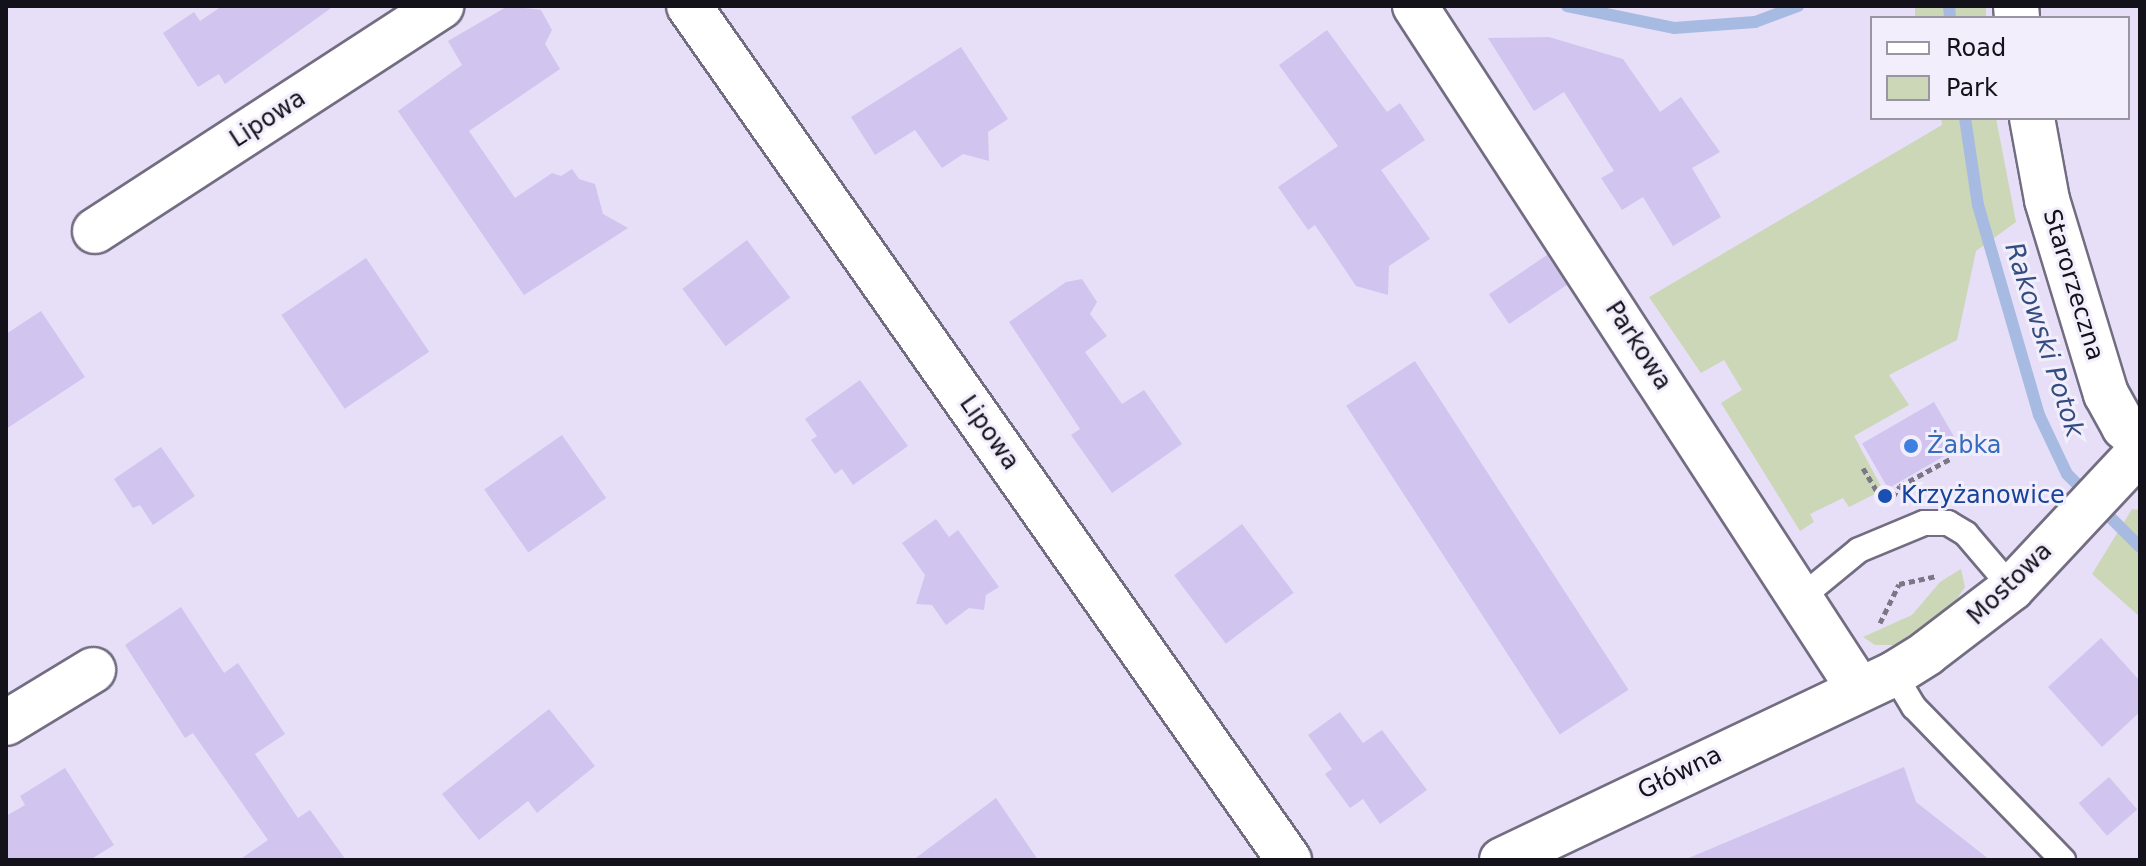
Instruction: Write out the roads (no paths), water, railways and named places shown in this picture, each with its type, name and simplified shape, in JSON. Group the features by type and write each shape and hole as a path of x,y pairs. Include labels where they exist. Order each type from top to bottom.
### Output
{"street":[{"name":"Lipowa","path":"95,231 441,6"},
{"name":"Lipowa","path":"689,6 1289,860"},
{"name":"Parkowa","path":"1415,6 1803,596 1876,682"},
{"name":"Starorzeczna","path":"2032,120 2047,200 2106,394 2124,427 2140,441"},
{"name":"Mostowa","path":"1876,682 1981,616 2012,588 2126,464"},
{"path":"6,723 93,670"},
{"name":"Główna","path":"1502,860 1876,682"}],"lane":[{"path":"1803,596 1859,550 1924,523 1948,523 1966,534 2012,588"},
{"path":"1876,682 1914,707 2063,860"}],"waterway":[{"path":"1567,6 1674,28 1755,22 1798,6"},
{"name":"Rakowski Potok","path":"1949,6 1950,16"},
{"name":"Rakowski Potok","path":"1965,120 1978,205 2039,415 2067,474 2140,547"}],"place":[{"name":"Żabka","path":"1911,446"},
{"name":"Krzyżanowice","path":"1885,496"}]}
